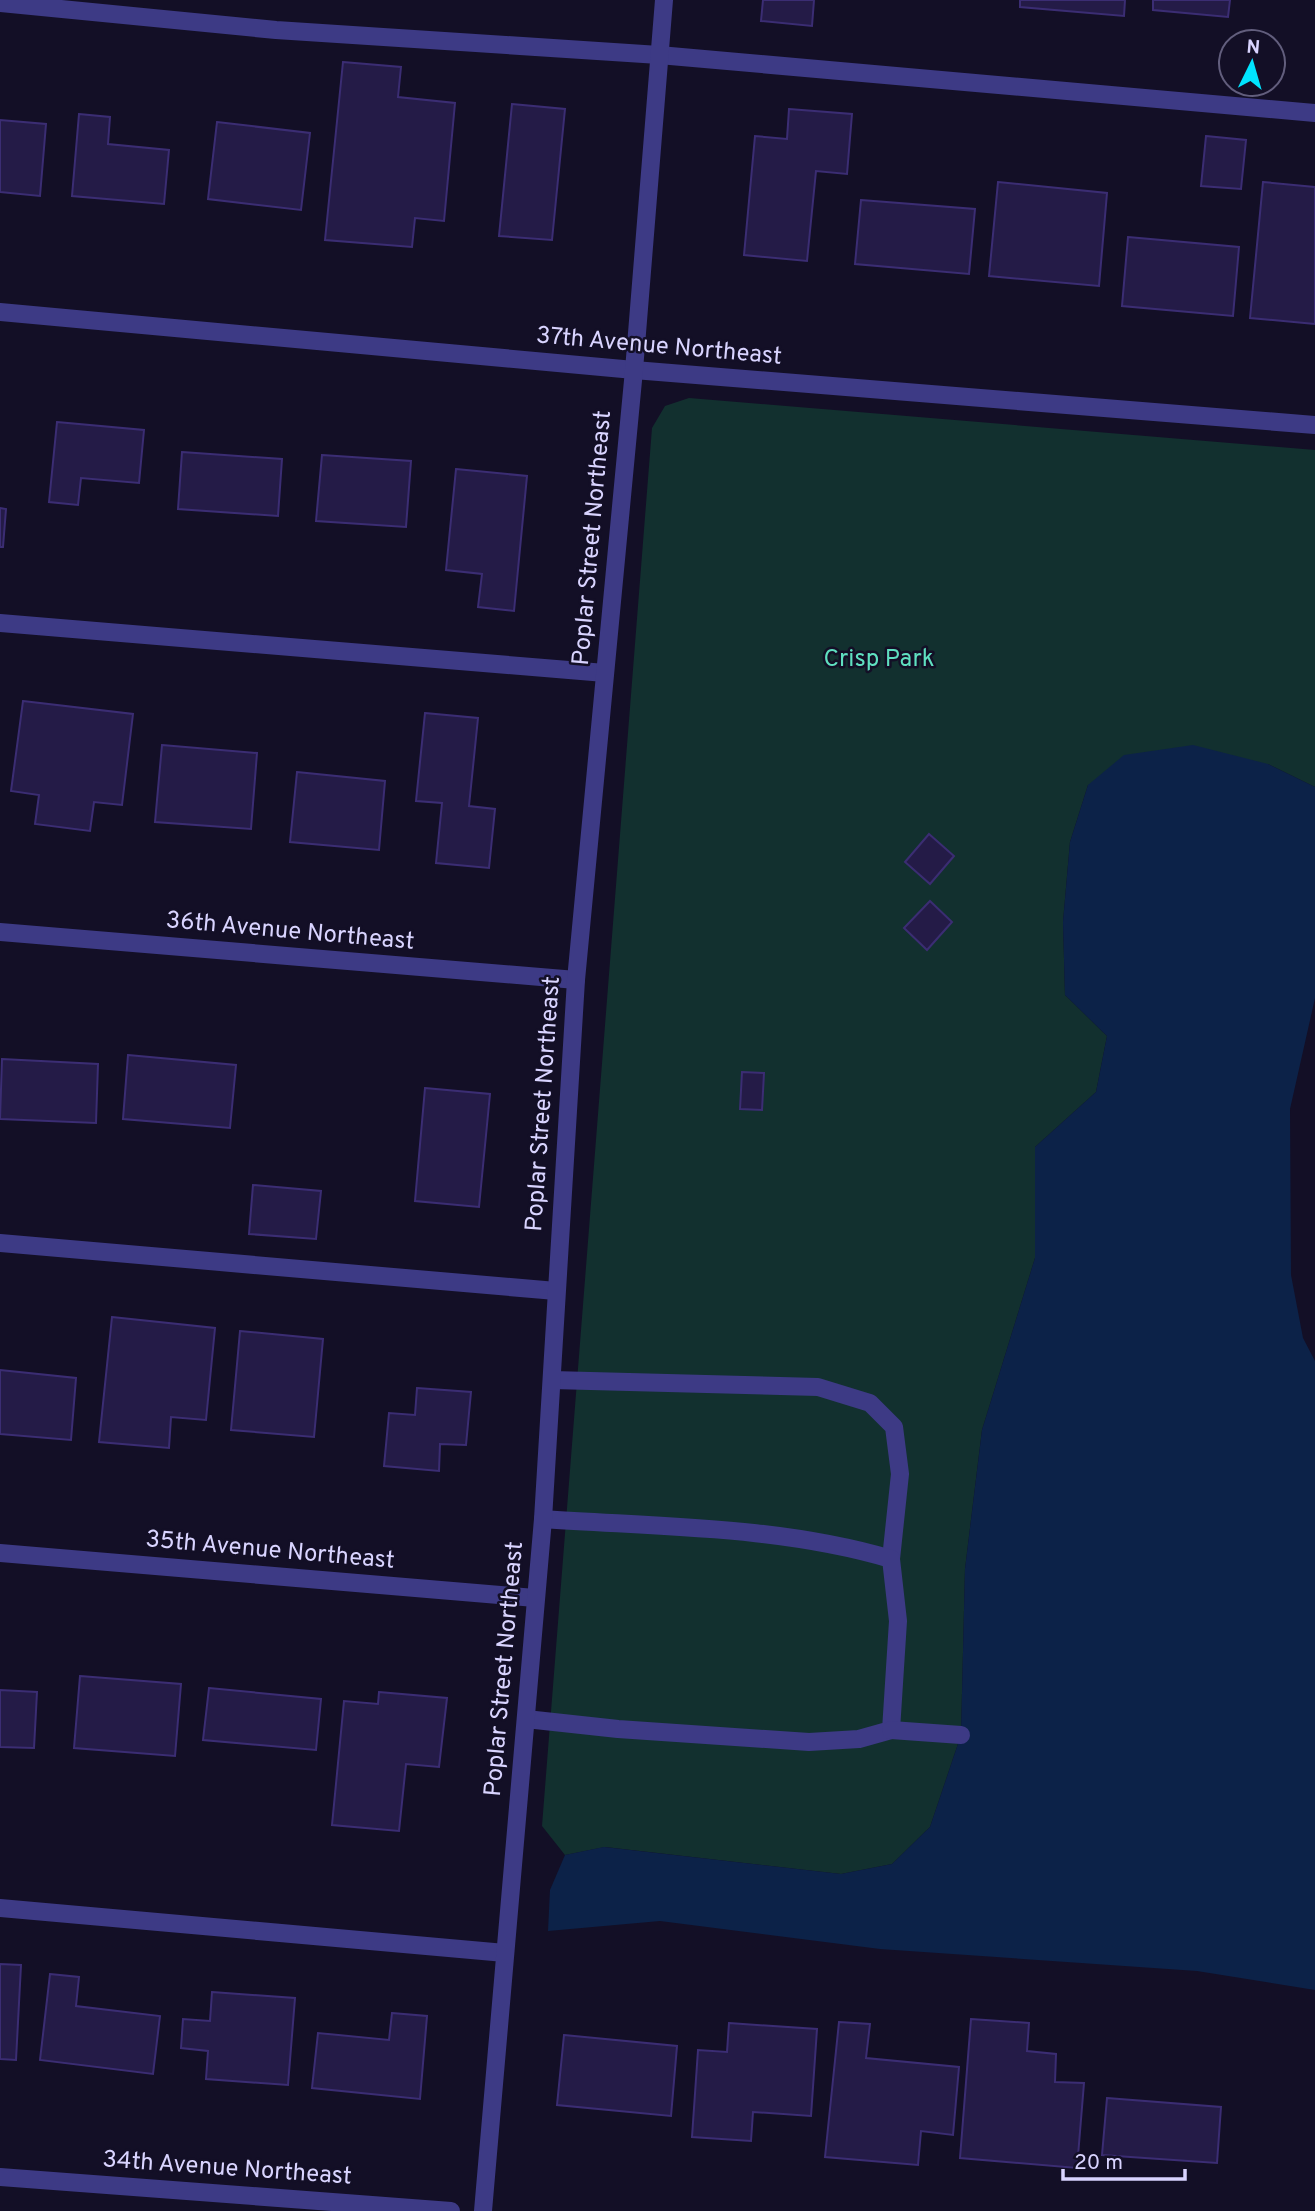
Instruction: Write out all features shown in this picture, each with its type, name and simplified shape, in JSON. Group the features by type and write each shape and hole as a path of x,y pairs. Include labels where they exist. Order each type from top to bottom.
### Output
{"street":[{"name":"Poplar Street Northeast","path":"483,2211 542,1519 576,980 634,370 664,0"},
{"path":"0,3 276,30 659,55 1315,113"},
{"name":"37th Avenue Northeast","path":"0,312 634,370 1315,425"},
{"path":"0,623 605,673"},
{"name":"36th Avenue Northeast","path":"0,932 576,980"},
{"path":"0,1243 556,1291"},
{"path":"552,1380 818,1387 870,1403 894,1427 900,1474 891,1559 898,1621 891,1730"},
{"path":"542,1519 724,1531 848,1546 891,1559"},
{"name":"35th Avenue Northeast","path":"0,1553 535,1598"},
{"path":"526,1719 618,1729 809,1742 859,1739 891,1730 961,1735"},
{"path":"0,1908 505,1953"},
{"name":"34th Avenue Northeast","path":"0,2176 451,2211"}],"green space":[{"name":"Crisp Park","path":"689,398 1315,450 1315,787 1268,764 1088,785 1070,842 1063,922 1065,995 1107,1036 1096,1092 1035,1147 1035,1258 982,1430 965,1569 961,1735 930,1827 892,1864 841,1874 605,1847 565,1855 542,1826 652,428 665,406"}],"water":[{"path":"1193,745 1268,764 1315,787 1315,998 1290,1109 1291,1275 1303,1338 1315,1361 1315,1990 1197,1971 880,1949 660,1921 548,1931 550,1890 565,1855 604,1847 841,1874 892,1864 930,1827 961,1735 965,1569 982,1430 1035,1258 1035,1147 1096,1092 1107,1036 1065,995 1063,922 1070,842 1088,785 1124,755"}],"building":[{"path":"763,0 814,0 812,26 761,21"},
{"path":"1020,0 1125,0 1124,16 1020,7"},
{"path":"1153,0 1230,0 1228,17 1153,10"},
{"path":"343,62 401,67 398,97 455,103 444,221 415,218 412,247 325,240"},
{"path":"512,104 565,109 552,240 499,236"},
{"path":"789,109 852,114 847,174 816,171 807,261 744,255 755,136 787,139"},
{"path":"79,114 110,117 108,144 169,150 164,204 72,196"},
{"path":"0,120 46,124 40,196 0,192"},
{"path":"217,122 310,133 301,210 208,199"},
{"path":"1206,136 1246,140 1241,189 1201,186"},
{"path":"998,182 1107,193 1099,286 989,276"},
{"path":"1263,182 1315,187 1315,324 1250,318"},
{"path":"861,200 975,209 969,274 855,264"},
{"path":"1128,237 1239,247 1233,316 1122,306"},
{"path":"57,422 144,430 139,483 81,478 78,505 49,502"},
{"path":"182,452 282,459 278,516 178,509"},
{"path":"322,455 411,461 406,527 316,521"},
{"path":"456,469 527,476 514,611 478,607 482,574 446,570"},
{"path":"0,508 6,509 3,547 0,547"},
{"path":"23,701 133,714 122,805 94,802 90,831 35,824 39,795 11,791"},
{"path":"425,713 478,718 469,806 495,809 489,868 436,863 442,803 416,801"},
{"path":"162,745 257,753 251,829 155,822"},
{"path":"297,772 385,781 379,850 290,842"},
{"path":"929,834 954,856 930,884 905,862"},
{"path":"930,901 952,922 927,950 904,928"},
{"path":"128,1055 236,1065 230,1128 123,1119"},
{"path":"2,1059 98,1064 96,1123 0,1119"},
{"path":"742,1072 764,1073 762,1110 740,1109"},
{"path":"425,1088 490,1094 479,1207 415,1201"},
{"path":"253,1185 321,1191 316,1239 249,1234"},
{"path":"112,1317 215,1328 206,1420 171,1417 169,1448 99,1442"},
{"path":"240,1331 323,1339 314,1437 231,1430"},
{"path":"0,1370 76,1378 71,1440 0,1434"},
{"path":"417,1388 471,1392 466,1445 440,1444 439,1471 384,1466 389,1413 415,1415"},
{"path":"80,1676 181,1684 175,1756 74,1748"},
{"path":"209,1688 321,1699 316,1750 203,1740"},
{"path":"0,1690 37,1692 34,1748 0,1747"},
{"path":"379,1692 447,1698 439,1767 406,1764 399,1831 332,1825 344,1701 378,1704"},
{"path":"0,1964 21,1965 16,2060 0,2059"},
{"path":"50,1974 79,1977 76,2006 160,2016 153,2074 40,2060"},
{"path":"212,1992 295,1998 288,2085 206,2079 208,2051 181,2048 183,2019 210,2021"},
{"path":"392,2013 427,2016 420,2099 312,2088 318,2033 389,2040"},
{"path":"971,2019 1029,2023 1027,2051 1056,2054 1055,2082 1084,2083 1077,2168 960,2158"},
{"path":"839,2022 870,2024 866,2058 959,2067 953,2135 921,2131 918,2165 825,2157"},
{"path":"729,2023 817,2029 811,2116 753,2112 751,2141 692,2137 698,2050 727,2052"},
{"path":"564,2035 677,2046 671,2116 557,2105"},
{"path":"1107,2098 1221,2107 1217,2163 1102,2155"}]}
